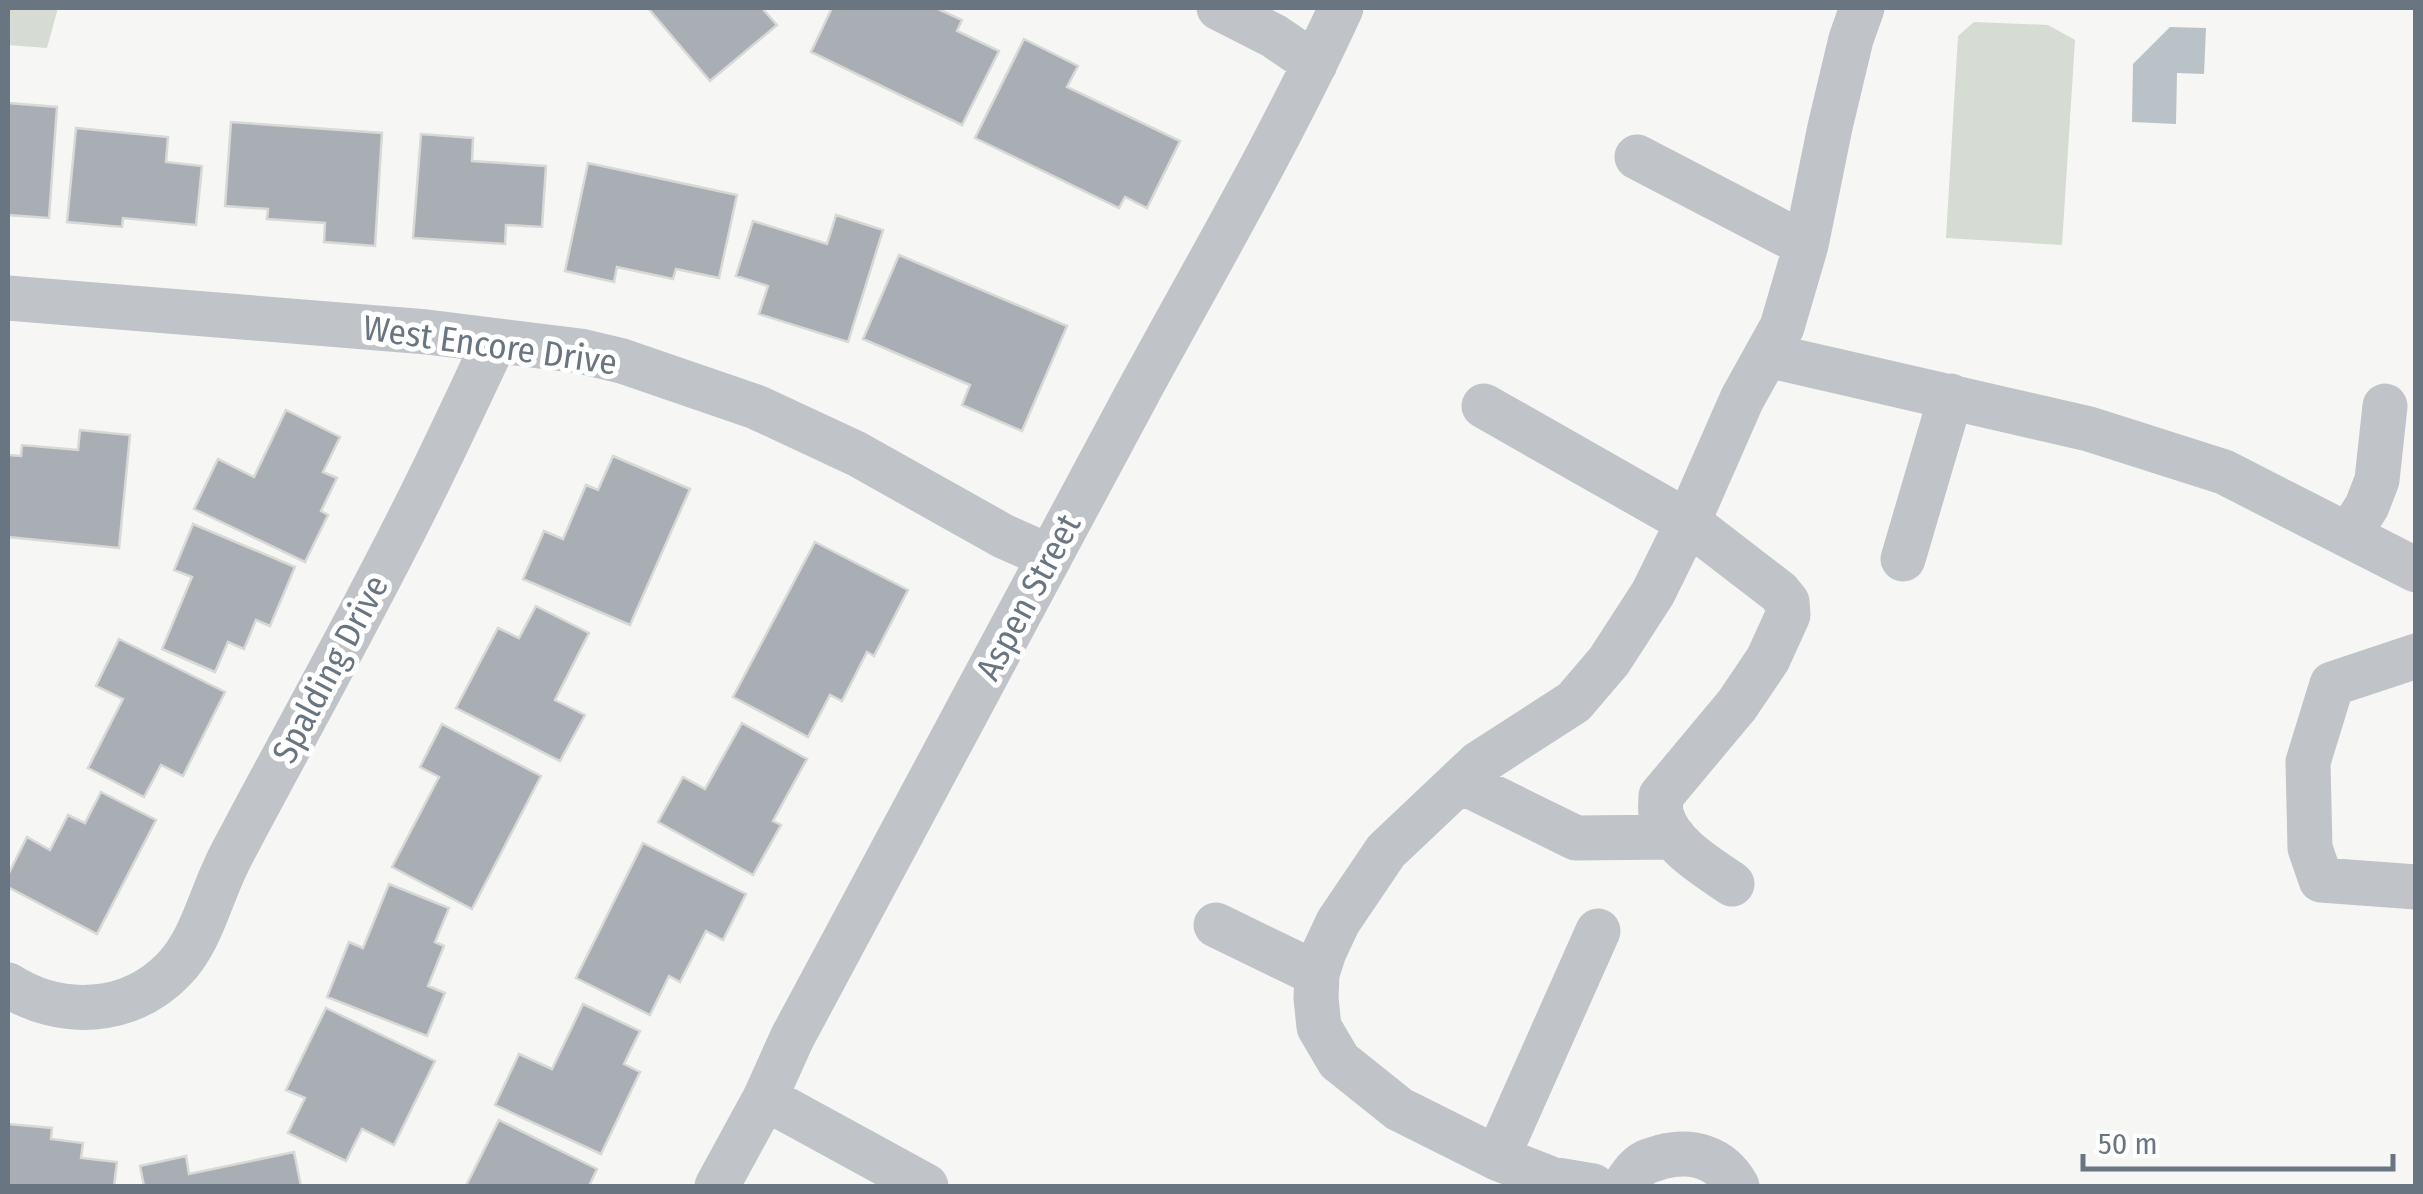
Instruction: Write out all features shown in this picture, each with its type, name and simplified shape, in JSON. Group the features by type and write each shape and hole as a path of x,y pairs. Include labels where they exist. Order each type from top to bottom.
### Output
{"street":[{"path":"1219,8 1274,36 1315,64"},
{"name":"Aspen Street","path":"717,1186 1050,556 1240,210 1341,8"},
{"path":"1593,1186 1551,1179 1497,1158 1399,1109 1339,1061 1319,1027 1317,974 1338,922 1386,852 1478,764 1574,702 1609,662 1653,593 1742,399 1782,327 1806,245 1830,127 1862,8"},
{"path":"1637,157 1806,245"},
{"name":"West Encore Drive","path":"8,298 427,332 622,360 756,408 857,454 1004,536 1050,556"},
{"name":"Spalding Drive","path":"8,984 53,1006 88,1009 130,1000 174,969 192,945 225,866 413,512 495,340"},
{"path":"1767,354 2088,429 2224,472 2416,570"},
{"path":"1903,559 1952,396"},
{"path":"1484,406 1688,522 1788,602 1788,615 1768,659 1736,705 1661,796 1661,813 1674,837 1698,861 1732,884"},
{"path":"2349,535 2377,480 2385,406"},
{"path":"2416,656 2332,684 2308,762 2310,848 2321,880 2416,887"},
{"path":"1460,781 1576,838 1674,837"},
{"path":"1216,925 1317,974"},
{"path":"1497,1158 1598,931"},
{"path":"765,1098 926,1186"},
{"path":"1624,1186 1646,1161 1678,1153 1708,1157 1730,1174 1737,1186"}],"shaded area":[{"path":"8,8 58,8 47,48 8,45"},
{"path":"1974,22 2048,25 2075,40 2062,245 1946,238 1958,36"},
{"path":"2170,27 2206,28 2204,74 2177,73 2176,124 2132,122 2133,64"}],"building":[{"path":"648,8 762,8 777,25 710,81"},
{"path":"832,8 936,8 962,20 957,31 999,51 962,125 811,52"},
{"path":"1024,39 1078,66 1067,87 1180,141 1147,208 1125,197 1119,208 975,138"},
{"path":"8,103 57,107 49,218 8,215"},
{"path":"231,122 382,133 375,246 324,242 325,223 267,219 268,209 225,206"},
{"path":"76,128 168,137 166,162 202,166 196,225 123,218 122,227 67,222"},
{"path":"421,134 473,138 472,161 546,166 542,227 506,225 505,244 413,238"},
{"path":"588,163 737,195 719,278 676,269 673,279 617,267 614,282 565,271"},
{"path":"836,215 883,230 848,342 759,314 768,286 736,276 753,221 827,244"},
{"path":"899,255 1067,326 1022,431 962,405 970,385 863,339"},
{"path":"286,410 340,437 323,472 337,478 321,511 328,515 305,562 194,509 218,459 254,477"},
{"path":"80,430 130,435 119,548 8,537 8,455 21,456 22,445 78,450"},
{"path":"613,456 690,489 630,625 523,579 544,531 563,539 586,485 598,490"},
{"path":"193,524 295,567 270,626 256,620 244,649 228,642 215,672 162,649 192,577 174,570"},
{"path":"815,542 908,590 874,656 867,652 842,701 830,695 808,737 733,697"},
{"path":"536,606 589,633 555,700 585,715 560,761 456,708 498,628 519,638"},
{"path":"119,639 225,692 183,776 161,765 144,797 88,768 123,699 96,686"},
{"path":"742,723 807,759 773,821 781,825 753,875 658,822 683,777 705,789"},
{"path":"442,724 541,776 472,909 392,867 439,777 420,767"},
{"path":"101,792 156,820 97,934 8,887 8,875 27,837 50,850 68,815 85,823"},
{"path":"643,843 746,894 723,940 706,931 680,982 669,976 650,1015 576,978"},
{"path":"389,884 449,908 435,942 444,946 428,986 445,993 427,1036 327,997 349,942 363,948"},
{"path":"583,1004 640,1031 624,1064 640,1072 601,1154 495,1105 519,1054 552,1069"},
{"path":"326,1008 435,1061 394,1145 362,1129 346,1161 288,1133 305,1098 286,1090"},
{"path":"499,1120 597,1169 589,1186 466,1186"},
{"path":"8,1124 52,1128 51,1139 83,1143 81,1158 117,1162 114,1186 8,1186"},
{"path":"294,1152 301,1186 144,1186 140,1166 186,1156 189,1174"}]}
